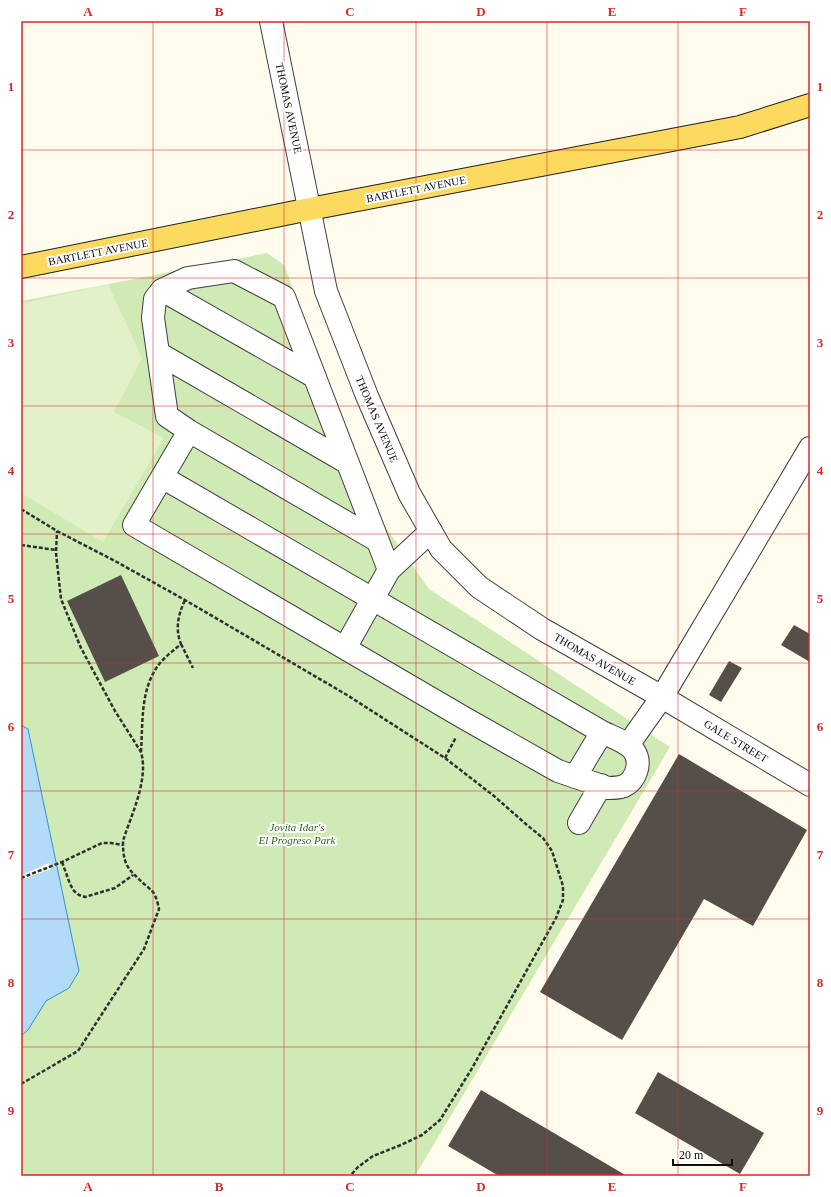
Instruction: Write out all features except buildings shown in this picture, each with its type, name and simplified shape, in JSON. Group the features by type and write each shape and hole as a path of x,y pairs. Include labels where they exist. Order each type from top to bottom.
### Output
{"main road":[{"name":"BARTLETT AVENUE","path":"21,267 310,209 740,127 810,105"}],"street":[{"name":"THOMAS AVENUE","path":"271,21 326,291 367,396 409,493 441,549 479,587 542,629 662,697"},
{"path":"378,541 189,431 167,416 153,318 155,299 162,290 188,278 234,271 284,297 348,462 378,541 389,570"},
{"path":"162,290 315,377"},
{"path":"158,352 348,462"},
{"path":"162,477 602,732 628,745 634,751 637,758 638,767 633,778 624,786 608,788 558,771 134,525 162,477 189,431"},
{"path":"628,745 662,697 810,448"},
{"path":"345,648 389,570 431,531"},
{"name":"GALE STREET","path":"662,697 810,785"},
{"path":"575,777 602,732"},
{"path":"579,823 601,785"}],"path":[{"path":"21,509 57,531 185,600 347,695 445,758 494,796 544,838 552,851 563,886 563,900 556,918 472,1070 440,1120 422,1134 401,1145 373,1156 358,1167 350,1176"},
{"path":"57,531 56,550 61,599 81,648 115,710 141,752"},
{"path":"21,545 56,550"},
{"path":"185,600 179,616 177,633 192,668"},
{"path":"21,1084 78,1051 144,949 160,910 154,893 127,868 124,860 123,841 140,788 144,770 141,752 144,703 147,688 150,679 160,663 181,644"},
{"path":"21,878 102,844 112,843 123,845"},
{"path":"62,862 74,891 85,897 115,888 134,875"}],"green space":[{"name":"Jovita Idar's El Progreso Park","path":"267,253 285,266 325,385 380,519 429,589 670,747 415,1176 21,1176 21,301"},
{"path":"108,284 142,358 114,412 164,438 103,542 21,493 21,304"}],"water":[{"path":"21,725 28,729 79,971 69,988 46,1001 28,1030 21,1036"}],"pier":[{"path":"49,863 51,869 21,880 21,875"}]}
